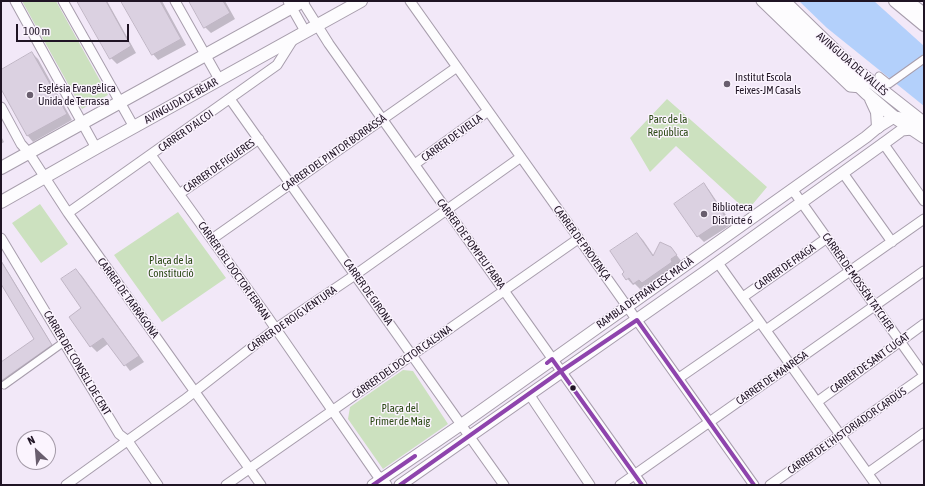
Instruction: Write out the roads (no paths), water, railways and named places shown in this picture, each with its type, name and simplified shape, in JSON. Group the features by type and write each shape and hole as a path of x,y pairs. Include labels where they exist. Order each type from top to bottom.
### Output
{"main road":[{"name":"AVINGUDA DE BÉJAR","path":"1,202 361,1"},
{"name":"AVINGUDA DEL VALLÈS","path":"771,1 861,88 894,117 919,124"},
{"name":"AVINGUDA DEL VALLÈS","path":"784,1 850,65 919,124 924,137"},
{"path":"895,1 924,25"},
{"path":"907,1 924,14"},
{"path":"1,168 296,3"},
{"name":"AVINGUDA DEL VALLÈS","path":"870,96 877,112 878,127"}],"street":[{"path":"15,1 96,148"},
{"path":"63,1 134,127"},
{"path":"175,1 219,79"},
{"name":"CARRER DE PROVENÇA","path":"410,1 754,485"},
{"name":"AVINGUDA DEL VALLÈS","path":"761,1 850,87 861,88"},
{"path":"296,3 305,31"},
{"name":"CARRER DE POMPEU FABRA","path":"296,3 316,25 383,118 642,485"},
{"name":"CARRER D'ALCOI","path":"68,214 277,66 294,38"},
{"path":"879,76 889,84 924,59"},
{"name":"CARRER DEL PINTOR BORRASSÀ","path":"212,239 457,67"},
{"name":"CARRER DE GIRONA","path":"230,99 504,485"},
{"name":"CARRER DE TARRAGONA","path":"1,107 21,144 29,153 68,214 261,485"},
{"name":"CARRER DE VIELLA","path":"415,164 488,111"},
{"name":"RAMBLA DE FRANCESC MACIÀ","path":"380,483 552,359 894,117"},
{"name":"RAMBLA DE FRANCESC MACIÀ","path":"400,485 561,371 718,263 883,143 902,130 919,124"},
{"name":"CARRER DE FIGUERES","path":"179,194 259,139"},
{"path":"883,143 924,201"},
{"name":"CARRER DEL DOCTOR FERRAN","path":"151,155 332,410 377,475 380,483"},
{"name":"CARRER DE ROIG VENTURA","path":"66,485 196,392 275,329 355,275 521,157"},
{"path":"843,173 892,242"},
{"name":"CARRER DE MOSSÈN TATCHER","path":"792,189 924,376"},
{"path":"766,330 924,219"},
{"name":"CARRER DEL CONSELL DE CENT","path":"1,238 119,434 128,441 158,485"},
{"name":"CARRER DE FRAGA","path":"742,297 826,238"},
{"name":"CARRER DEL DOCTOR CALSINA","path":"226,485 578,239"},
{"path":"718,263 876,485"},
{"name":"CARRER DE MANRESA","path":"620,485 924,271"},
{"path":"679,378 760,322"},
{"name":"CARRER DE SANT CUGAT","path":"817,402 924,324"},
{"path":"4,385 64,342"},
{"name":"CARRER DE L'HISTORIADOR CARDÚS","path":"770,485 924,376"},
{"path":"529,394 590,485"},
{"path":"868,473 924,433"}],"water":[{"path":"799,1 874,1 924,46 924,106 827,28"}],"place":[{"name":"Institut Escola Feixes-JM Casals","path":"727,84"},
{"name":"Església Evangèlica Unida de Terrassa","path":"30,95"},
{"name":"Biblioteca Districte 6","path":"704,214"}],"park label":[{"name":"Parc de la República","path":"668,126"},
{"name":"Plaça de la Constitució","path":"171,267"},
{"name":"Plaça del Primer de Maig","path":"400,415"}]}
